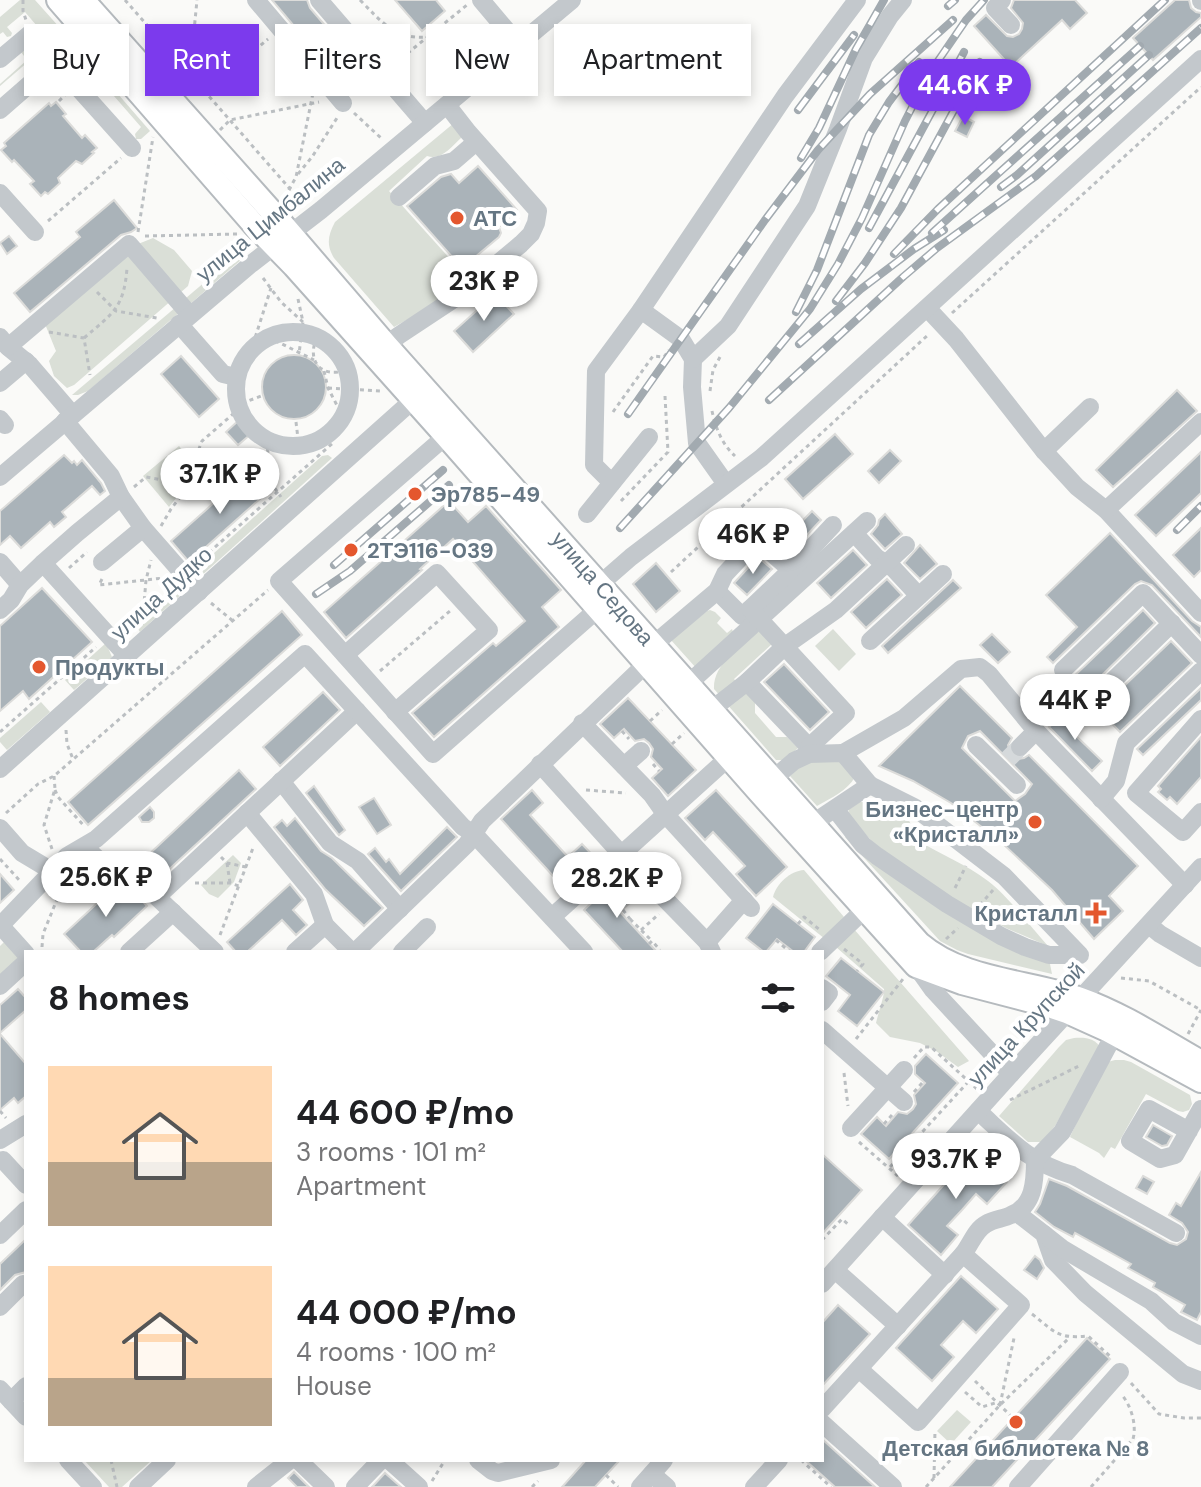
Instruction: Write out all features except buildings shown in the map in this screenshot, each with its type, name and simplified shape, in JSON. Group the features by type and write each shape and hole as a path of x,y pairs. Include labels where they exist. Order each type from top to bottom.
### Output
{"main road":[{"name":"улица Седова","path":"58,0 387,346 446,436 599,597"},
{"name":"улица Седова","path":"83,0 282,239 419,394 766,786 910,935 939,958 1074,1005 1118,1016 1201,1062"},
{"name":"улица Седова","path":"649,654 688,684 711,710 735,751"},
{"name":"улица Седова","path":"766,786 910,971 1046,1005 1074,1005 1109,1031 1201,1081"}],"street":[{"path":"256,0 276,24"},
{"path":"319,0 340,24"},
{"name":"улица Цимбалина","path":"538,29 572,0"},
{"path":"612,483 594,465 596,371 641,310 785,96 857,0"},
{"path":"693,359 728,326 807,206 864,58 903,0"},
{"path":"1002,0 995,8 1011,25"},
{"path":"0,59 24,39"},
{"path":"446,436 279,581 433,754 599,597 631,557 761,458 1201,59"},
{"path":"0,110 55,62 132,148"},
{"path":"338,96 345,104"},
{"path":"402,96 425,123"},
{"name":"улица Цимбалина","path":"0,477 282,239 458,96"},
{"path":"387,346 460,295 521,244 536,223 538,211 447,105"},
{"path":"399,197 435,166 454,161 476,142"},
{"path":"0,193 35,232"},
{"path":"199,592 149,535 111,476 26,361 4,342 30,328 129,244 223,374 236,377"},
{"path":"460,295 473,310"},
{"path":"928,309 956,339 1044,451 1077,487 1106,510 1201,613"},
{"path":"641,310 678,337 693,359 697,443 726,484"},
{"path":"307,331 330,346 342,360 348,379 349,400 331,438 299,447 266,447 238,408 236,377 247,354 262,341 291,332 307,331"},
{"path":"0,383 26,361"},
{"name":"улица Дудко","path":"0,769 419,394"},
{"path":"1044,451 1090,407"},
{"path":"1106,510 1201,422"},
{"path":"587,514 649,437"},
{"path":"331,438 349,458"},
{"path":"0,610 43,563 123,496"},
{"path":"688,684 790,578 833,525"},
{"path":"790,578 861,527 877,558 893,568 919,596"},
{"path":"101,564 149,535"},
{"path":"355,950 467,844 482,821 649,654 717,591 725,574 757,540 790,578"},
{"path":"711,710 785,646 836,610 906,545"},
{"path":"0,562 20,585"},
{"path":"43,563 127,656"},
{"path":"345,655 437,573 489,630 395,712"},
{"path":"870,641 943,574"},
{"path":"717,591 742,616 754,614"},
{"path":"1063,670 1143,593 1201,655"},
{"path":"754,614 846,713 809,751 766,786"},
{"path":"1093,700 1172,623"},
{"path":"24,952 0,926 67,856 91,842 305,654 463,827 474,834 582,950"},
{"path":"747,682 809,751 831,754 843,753 904,718 961,669 980,667 1036,731 1185,885"},
{"path":"1101,799 1116,781 1126,743 1201,671"},
{"path":"164,890 357,711"},
{"path":"1201,719 1136,793 1183,832 1201,812"},
{"path":"540,764 709,947 747,904 666,815 652,795 582,723"},
{"path":"1009,758 1036,731"},
{"path":"976,745 1009,758"},
{"path":"624,766 642,750"},
{"path":"552,917 735,751"},
{"path":"843,753 870,785 914,807 1004,876 1080,955 1049,955 1001,936 947,904 863,845 828,813 870,785"},
{"path":"1009,758 1017,785"},
{"path":"281,781 330,843 358,861 400,909"},
{"path":"247,813 314,894 325,925 351,950"},
{"path":"0,828 22,853 52,871"},
{"path":"91,842 91,854 99,861 164,890 173,912 218,943"},
{"name":"улица Крупской","path":"824,1282 1201,867"},
{"path":"822,950 864,910"},
{"path":"131,950 173,912"},
{"path":"297,950 325,925"},
{"path":"1149,925 1201,958"},
{"path":"404,950 427,927"},
{"path":"0,986 24,964"},
{"name":"улица Седова","path":"910,971 933,990 1011,1074"},
{"path":"824,1032 904,1102"},
{"path":"824,1407 945,1275 971,1245 976,1233 984,1225 1017,1213 1026,1204 1033,1192 1035,1160 1062,1132 1105,1050"},
{"path":"851,1128 904,1070"},
{"path":"1189,1131 1201,1109"},
{"path":"978,1111 1035,1160 1072,1175 1176,1233"},
{"path":"0,1140 24,1125"},
{"path":"1,1158 24,1183"},
{"path":"0,1235 24,1212"},
{"path":"1017,1213 1063,1249 1151,1301 1174,1322 1201,1336"},
{"path":"882,1217 945,1275"},
{"path":"1044,1234 1053,1260 1085,1293 1183,1374 1201,1381"},
{"path":"859,1369 918,1422 1021,1305 963,1254"},
{"path":"835,1270 898,1326"},
{"path":"0,1307 24,1285"},
{"path":"1018,1487 1120,1372"},
{"path":"6,1395 24,1415"},
{"path":"824,1425 893,1487"},
{"path":"70,1462 93,1487"},
{"path":"138,1487 165,1462"},
{"path":"256,1487 287,1462"},
{"path":"300,1462 326,1487"},
{"path":"355,1487 379,1462"},
{"path":"392,1462 425,1485"},
{"path":"481,1462 498,1473 543,1462"},
{"path":"754,1487 776,1462"},
{"path":"652,1474 667,1487"}],"path":[{"path":"125,0 146,24"},
{"path":"195,24 197,0"},
{"path":"360,0 386,26 410,38 426,37"},
{"path":"444,24 473,0"},
{"path":"259,48 275,33"},
{"path":"410,51 426,39"},
{"path":"201,101 205,96"},
{"path":"209,96 290,189 312,199"},
{"path":"296,177 312,96"},
{"path":"217,132 230,120 311,103 345,104 382,140"},
{"path":"281,204 345,104"},
{"path":"35,232 154,129 138,236 247,234"},
{"path":"84,338 116,311 125,292 129,244"},
{"path":"257,271 307,331"},
{"path":"86,280 116,311 157,318"},
{"path":"271,288 255,338 315,361"},
{"path":"295,289 319,367 388,392"},
{"path":"30,328 84,338"},
{"path":"299,354 307,331"},
{"path":"608,419 653,356 664,357 678,337"},
{"path":"84,338 90,375"},
{"path":"324,371 328,388 343,417"},
{"path":"328,388 348,379"},
{"path":"143,616 149,535 159,530 191,484 198,470 197,454 202,441 238,408 261,396"},
{"path":"296,422 299,447"},
{"path":"0,732 100,643 121,636 331,438"},
{"path":"123,496 146,477 191,484 266,447 274,487 280,496"},
{"path":"57,578 88,551 101,564 99,585 184,575"},
{"path":"0,818 38,784 54,776 279,581"},
{"path":"199,592 233,621"},
{"path":"368,682 462,600"},
{"path":"58,680 64,687"},
{"path":"41,695 47,702"},
{"path":"650,721 665,707"},
{"path":"622,731 659,771"},
{"path":"672,744 686,731"},
{"path":"562,788 652,795"},
{"path":"55,789 91,842"},
{"path":"218,943 255,844"},
{"path":"211,847 227,863 246,867"},
{"path":"0,859 32,894"},
{"path":"227,863 230,883"},
{"path":"164,890 230,883 239,886"},
{"path":"641,930 670,904"},
{"path":"623,910 660,950"},
{"path":"798,924 804,917"},
{"path":"776,940 788,950"},
{"path":"857,971 863,964"},
{"path":"899,1177 851,1132 842,1056 910,971"},
{"path":"1121,978 1149,981 1201,1010 1186,1037"},
{"path":"904,1070 928,1046 977,1089"},
{"path":"1007,1102 1105,1050"},
{"path":"890,1168 969,1081"},
{"path":"884,1124 923,1082"},
{"path":"824,1237 842,1219 853,1228"},
{"path":"1021,1305 1057,1333 1069,1338 1088,1336 1115,1361 1120,1372 1159,1414 1201,1418"},
{"path":"998,1404 1015,1334"},
{"path":"926,1487 998,1404 1069,1338"},
{"path":"959,1376 982,1407 998,1404"},
{"path":"959,1376 1013,1418"},
{"path":"1091,1487 1135,1434 1128,1403 1118,1391"},
{"path":"934,1478 936,1402"},
{"path":"111,1462 117,1487"},
{"path":"425,1485 443,1462"},
{"path":"803,1462 831,1487"},
{"path":"606,1475 618,1487"}],"shaded area":[{"path":"20,0 35,0 56,24 35,24 25,12 7,27 12,33 7,37 3,32 0,34 0,17"},
{"path":"24,63 0,86 0,84"},
{"path":"114,96 120,96 150,131 141,139 136,139 135,134 141,127"},
{"path":"454,123 461,138 441,155 427,156 389,191 461,271 470,264 476,270 423,311 394,327 334,258 329,244 331,231 335,222"},
{"path":"153,238 174,250 192,271 188,286 67,388 54,376 49,361 56,351 45,324 138,244"},
{"path":"238,254 242,259 190,304 186,298"},
{"path":"176,307 180,312 88,391 72,395"},
{"path":"179,446 196,466 186,475 190,481 169,507 143,476"},
{"path":"322,456 332,458 199,578 193,572"},
{"path":"182,586 186,590 140,632 137,627"},
{"path":"710,610 721,618 717,623 727,633 732,629 733,632 697,669 671,640"},
{"path":"833,629 856,654 839,671 815,646"},
{"path":"761,631 773,643 734,679 739,685 722,698 714,689 722,665"},
{"path":"106,643 112,657 74,690 65,680"},
{"path":"743,689 755,702 755,713 776,737 787,737 798,748 785,760 776,760 725,702"},
{"path":"41,702 50,712 7,750 0,738"},
{"path":"838,759 855,777 843,790 817,806 790,776 804,762"},
{"path":"858,802 897,808 909,820 917,840 988,881 1048,946 952,899 881,852 848,814 849,809"},
{"path":"848,835 1050,964 1052,974 968,954 940,941 845,837"},
{"path":"233,855 241,863 234,882 218,898 209,894 201,885"},
{"path":"804,870 844,917 825,939 773,897 784,879"},
{"path":"853,928 969,1061 958,1067 920,1043 890,1037 876,1023 884,989 836,947"},
{"path":"5,941 20,957 0,977 0,946"},
{"path":"1090,1039 1101,1049 1055,1126 1042,1142 1028,1142 999,1116 1059,1047 1066,1040"},
{"path":"1115,1060 1131,1062 1190,1095 1192,1104 1189,1110 1178,1111 1146,1094 1115,1149 1111,1147 1104,1158 1070,1137 1104,1063"},
{"path":"957,1410 971,1422 951,1444 937,1431"},
{"path":"86,1462 150,1462 122,1487 109,1487"}],"tunnel":[{"path":"1008,759 1020,747"}],"railway":[{"path":"801,158 884,0"},
{"path":"948,6 955,0"},
{"path":"620,528 729,408 810,309 862,218 929,74 966,20 984,0"},
{"path":"894,254 938,209 1165,0"},
{"path":"628,414 818,150 870,94 953,20"},
{"path":"769,400 903,277 937,248 1036,176 1201,28"},
{"path":"798,110 854,35"},
{"path":"932,233 1140,46"},
{"path":"869,228 964,52"},
{"path":"1001,187 1149,55"},
{"path":"796,312 817,270 869,135 919,62"},
{"path":"836,301 901,208 980,62"},
{"path":"799,344 861,289 944,230"},
{"path":"334,565 443,470"},
{"path":"316,594 350,571 449,485"},
{"path":"1177,530 1201,506"}],"place":[{"name":"АТС","path":"457,218"},
{"name":"Эр785-49","path":"415,494"},
{"name":"2ТЭ116-039","path":"351,550"},
{"name":"Продукты","path":"39,667"},
{"name":"Бизнес-центр «Кристалл»","path":"1035,822"},
{"name":"Кристалл","path":"1096,913"},
{"name":"Детская библиотека № 8","path":"1016,1422"}]}
